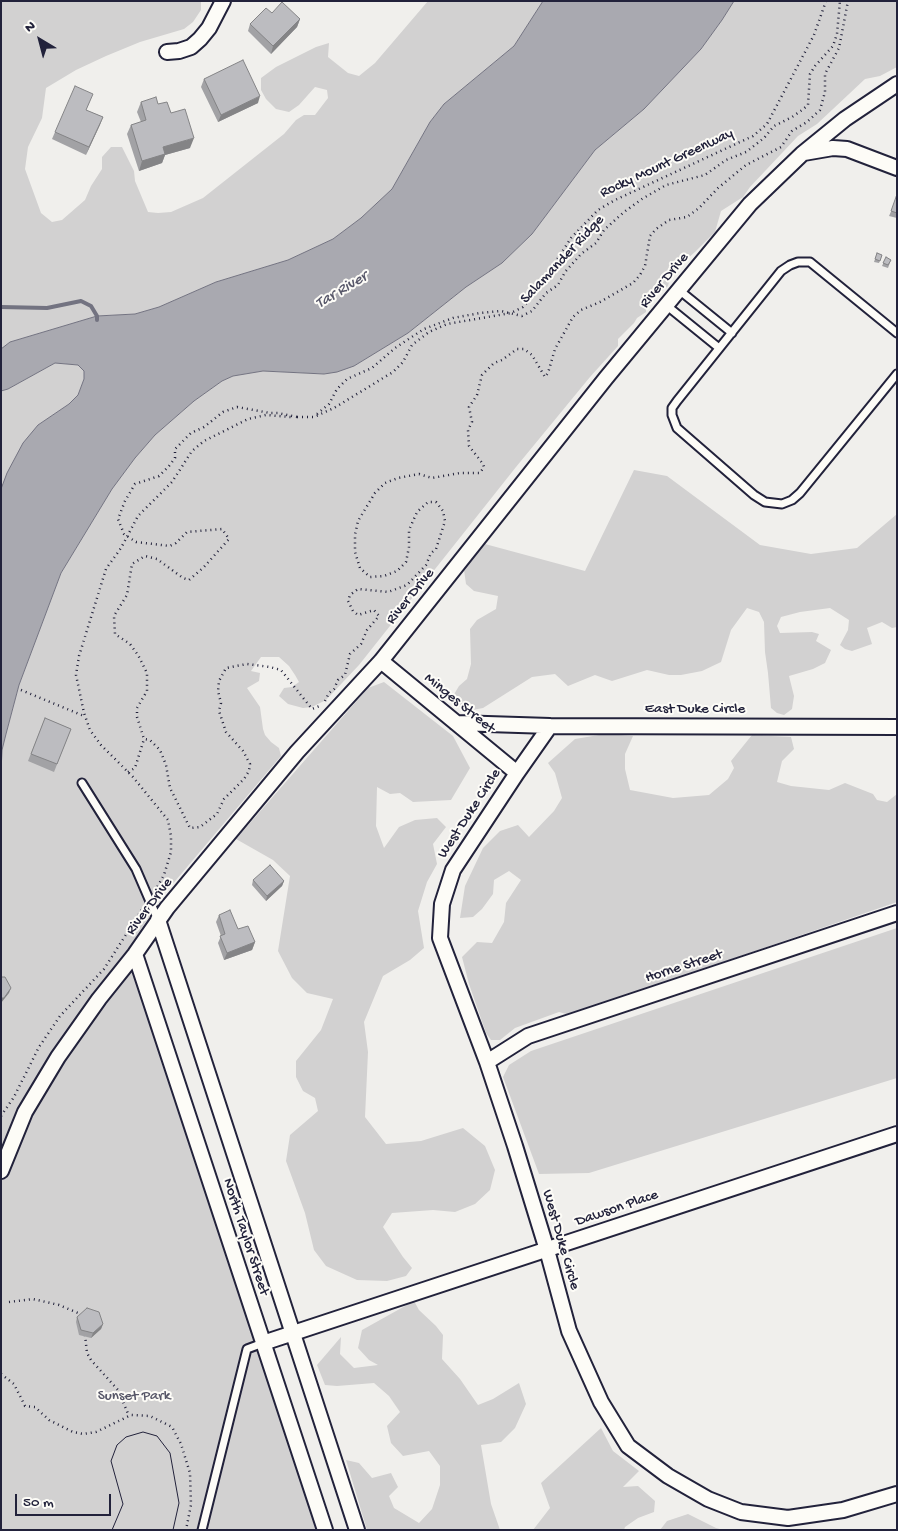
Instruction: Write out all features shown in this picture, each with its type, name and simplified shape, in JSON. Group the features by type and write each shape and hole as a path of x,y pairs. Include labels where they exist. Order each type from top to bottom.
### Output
{"street":[{"path":"167,52 191,47 200,39 209,28 223,1"},
{"name":"River Drive","path":"1,1171 25,1112 58,1057 99,998 135,954 158,920 296,752 380,661 606,378 750,204 802,154 845,119 897,84"},
{"path":"802,154 833,148 847,149 897,168"},
{"name":"Minges Street","path":"380,661 516,773"},
{"name":"East Duke Circle","path":"456,723 550,726 897,727"},
{"path":"516,773 550,726"},
{"name":"West Duke Circle","path":"516,773 453,870 442,904 440,938 487,1062 547,1250 569,1331 601,1402 628,1446 668,1476 708,1498 741,1512 788,1518 843,1510 897,1494"},
{"name":"Horne Street","path":"487,1062 528,1036 897,914"},
{"path":"158,920 357,1530"},
{"name":"North Taylor Street","path":"135,954 325,1530"},
{"name":"Dawson Place","path":"263,1343 897,1134"}],"lane":[{"path":"897,333 810,262 805,261 790,265 782,271 672,408 674,422 677,428 754,495 765,502 782,504 792,500 800,493 897,374"},
{"path":"679,290 732,333"},
{"path":"666,305 719,348"},
{"path":"82,783 136,869 158,920"},
{"path":"202,1530 240,1385 247,1349 263,1343"}],"path":[{"name":"Rocky Mount Greenway","path":"157,887 164,875 171,852 168,820 128,772 101,745 90,730 76,675 106,569 128,537 138,516 172,482 192,451 204,441 248,419 266,415 314,417 334,408 393,372 403,362 412,345 429,332 447,324 511,313 523,307 536,292 571,238 598,210 615,200 754,136 767,124 814,35 826,1"},
{"name":"Salamander Ridge","path":"314,417 329,404 337,389 347,379 372,368 395,348 424,329 465,315 501,311 522,316 532,312 546,293 558,285 565,272 580,254 596,244 604,230 642,198 666,185 705,175 726,160 746,152 764,138 774,126 792,117 808,105 810,74 833,46 837,34 840,1"},
{"path":"144,738 150,740 160,750 166,765 170,788 190,828 200,827 217,814 224,800 244,780 249,771 250,764 226,732 219,711 221,703 218,691 219,681 226,668 246,664 270,666 281,670 312,709 324,704 338,680 345,675 350,654 361,644 367,630 379,616 374,610 358,615 353,611 348,601 350,595 358,589 388,592 407,585 426,564 431,553 436,549 445,521 443,511 436,502 428,502 417,512 409,530 409,547 406,562 397,571 384,576 370,578 360,568 355,552 355,535 358,521 375,493 385,483 398,478 419,474 432,478 460,473 480,473 484,467 470,446 468,430 472,422 469,407 477,396 482,375 494,363 502,360 517,349 524,349 532,355 545,377 555,349 573,317 580,310 600,302 633,284 640,275 645,266 650,236 656,229 669,220 687,216 699,208 718,188 746,166 782,147 792,131 807,122 820,110 825,92 825,74 839,48 848,1"},
{"path":"128,772 135,768 144,738 137,717 137,708 147,691 147,673 138,655 130,644 114,634 114,616 127,595 132,564 145,556 157,559 171,570 189,580 204,568 229,539 222,528 187,532 170,546 136,542 124,534 118,519 125,501 135,484 159,476 169,466 175,458 175,449 190,433 204,427 223,412 238,407 297,417"},
{"path":"21,690 85,716"},
{"path":"1,1116 14,1097 39,1047 60,1016 104,969 142,909"},
{"path":"9,1302 33,1299 59,1305 78,1314 82,1324"},
{"path":"84,1330 87,1353 118,1390 129,1416"},
{"path":"1,1374 14,1384 25,1406 36,1407 49,1420 73,1432 83,1434 96,1432 129,1416 150,1416 172,1427 182,1444 190,1473 192,1505 186,1530"}],"green space":[{"path":"1,1 201,1 201,10 193,22 184,29 140,42 106,56 76,70 46,88 42,118 28,147 25,169 41,213 52,222 62,220 85,200 102,169 102,157 111,147 122,147 134,171 135,181 148,212 171,212 203,198 284,134 296,120 304,115 315,115 328,98 327,90 315,87 299,105 289,112 276,109 266,99 261,90 261,78 276,67 316,47 329,43 328,57 348,73 359,76 375,63 428,1 543,1 514,46 444,104 430,122 392,189 361,218 333,239 288,260 216,282 159,307 135,314 97,316 10,342 1,349"},
{"name":"Sunset Park","path":"734,1 897,1 897,67 880,76 865,79 817,124 798,136 743,197 721,211 715,232 665,278 669,282 668,286 658,295 651,297 639,306 644,305 646,312 637,318 618,339 618,346 516,467 359,665 326,700 312,707 303,708 288,704 279,696 284,688 292,687 299,682 295,675 279,657 261,657 251,671 260,673 259,681 247,688 260,707 265,735 279,748 281,756 165,893 127,950 318,1530 1,1530 2,750 19,685 61,573 112,489 135,458 155,435 194,401 222,381 233,376 263,371 324,374 354,366 408,333 466,287 502,263 532,234 595,150 644,109 701,49"},
{"path":"55,363 78,365 84,371 84,379 78,395 69,404 38,425 1,489 1,391"},
{"path":"634,470 667,476 760,545 811,554 857,548 897,514 897,627 892,628 882,622 867,628 872,644 852,651 840,645 848,630 849,620 830,608 781,617 777,626 780,633 812,632 819,634 816,641 831,650 825,663 813,669 789,676 794,696 792,709 784,715 777,713 771,708 764,622 759,612 747,608 731,630 721,662 702,671 669,675 647,670 612,681 595,675 568,686 555,674 532,677 483,708 467,711 450,701 459,686 467,679 471,664 470,629 477,620 496,609 498,596 474,591 466,584 464,570 485,544 585,571"},
{"path":"384,682 453,736 470,768 451,800 413,802 400,793 390,794 377,787 376,826 384,848 399,827 415,820 437,818 446,827 433,844 437,864 427,882 418,911 424,948 410,960 383,976 364,1022 368,1052 365,1117 386,1144 421,1141 463,1128 485,1146 495,1170 490,1190 475,1204 455,1212 433,1210 392,1213 383,1227 412,1268 406,1276 387,1281 357,1280 326,1266 314,1250 305,1213 286,1161 290,1135 318,1111 315,1098 303,1091 296,1077 296,1061 321,1030 333,999 307,993 292,978 278,951 290,876 273,860 236,839 368,688"},
{"path":"605,734 633,736 625,754 625,769 630,790 673,798 709,795 728,779 734,768 731,761 752,735 791,737 794,749 782,761 777,782 791,786 829,790 845,783 873,794 877,800 887,802 897,794 897,902 570,1015 559,1012 515,1028 500,1040 491,1040 486,1033 462,957 477,942 492,943 504,922 506,903 521,880 509,871 494,880 493,894 482,909 473,917 460,918 465,886 483,848 500,831 518,825 529,837 554,811 562,798 555,773 548,763 575,739"},
{"path":"897,928 897,1078 589,1173 539,1174 503,1077 509,1065 531,1051"},
{"path":"414,1301 419,1310 443,1335 442,1359 460,1379 478,1405 493,1399 519,1383 526,1404 515,1428 501,1442 481,1445 491,1504 500,1530 367,1530 346,1460 359,1463 372,1478 391,1473 398,1487 389,1496 394,1508 419,1523 432,1509 440,1485 440,1466 429,1451 403,1456 391,1443 387,1426 400,1412 389,1396 374,1383 325,1385 317,1365 341,1337 340,1354 354,1368 378,1365 369,1360 358,1348 362,1330"},
{"path":"601,1428 613,1451 639,1471 623,1487 638,1486 655,1501 654,1512 638,1518 625,1527 624,1530 533,1530 550,1508 541,1483"},
{"path":"688,1514 724,1530 660,1530 667,1521"}],"water":[{"name":"Tar River","path":"543,1 734,1 701,49 644,109 595,150 532,234 502,263 466,287 408,333 354,366 324,374 263,371 233,376 222,381 194,401 155,435 112,489 61,573 19,685 2,750 1,772 1,489 23,443 38,425 69,404 78,395 84,379 84,371 78,365 55,363 1,391 1,349 10,342 97,316 135,314 159,307 216,282 288,260 333,239 361,218 392,189 430,122 444,104 514,46"}],"building":[{"path":"282,2 300,19 273,46 250,24 266,8 272,13"},
{"path":"243,60 260,96 221,115 204,79"},
{"path":"75,86 93,94 86,110 103,117 89,147 55,132"},
{"path":"156,97 158,104 167,102 171,113 185,109 194,138 163,147 165,154 142,161 131,125 146,120 141,102"},
{"path":"897,198 897,213 891,211"},
{"path":"877,253 882,255 880,261 875,259"},
{"path":"886,257 891,260 888,265 883,263"},
{"path":"45,718 71,729 57,764 31,754"},
{"path":"270,865 284,881 267,896 253,880"},
{"path":"230,910 238,929 248,926 255,942 227,953 220,936 225,934 219,915"},
{"path":"1,977 5,977 11,988 4,998 1,998"},
{"path":"87,1308 99,1312 103,1324 93,1333 81,1330 77,1317"}],"waterway":[{"path":"1,307 47,308 81,301 91,306 97,316 97,320"}],"tram line":[{"path":"112,1530 123,1504 111,1461 117,1445 126,1437 143,1432 157,1436 170,1453 179,1503 173,1530"}]}
